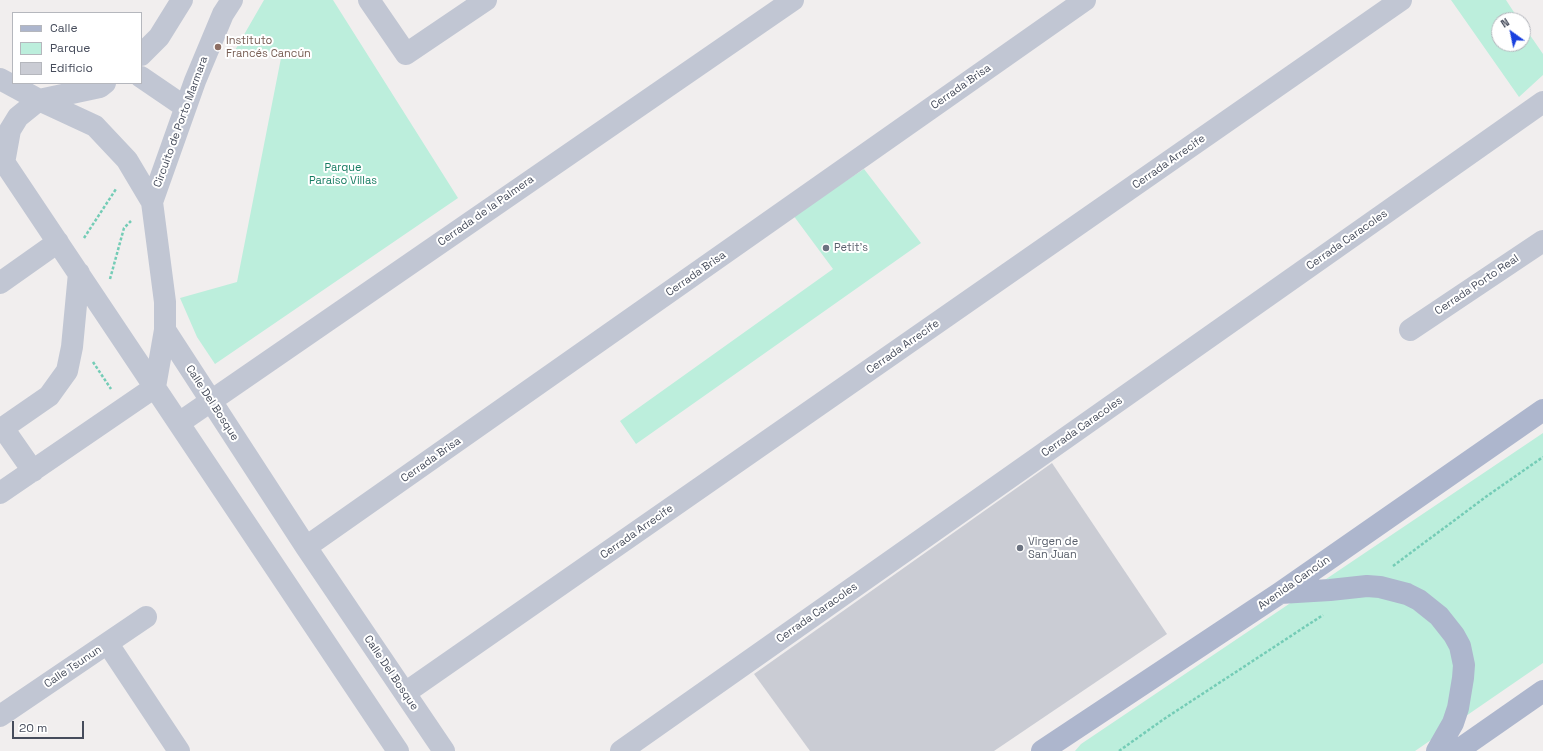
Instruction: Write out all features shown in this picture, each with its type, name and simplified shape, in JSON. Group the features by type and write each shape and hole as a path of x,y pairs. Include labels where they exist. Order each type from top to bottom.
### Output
{"main road":[{"name":"Avenida Cancún","path":"1042,751 1280,592 1543,410"},
{"path":"1280,592 1330,590 1367,586 1380,587 1406,594 1419,600 1439,616 1452,631 1460,646 1464,665 1458,708 1453,723 1437,751"},
{"path":"1457,751 1543,691"}],"street":[{"path":"142,55 159,36 182,0"},
{"name":"Circuito de Porto Marmara","path":"152,202 186,107 223,14 232,0"},
{"path":"369,0 406,54 486,0"},
{"name":"Cerrada de la Palmera","path":"179,423 793,0"},
{"name":"Cerrada Brisa","path":"306,547 1085,0"},
{"name":"Cerrada Arrecife","path":"405,693 1401,0"},
{"path":"142,78 186,107"},
{"path":"0,79 39,100 94,126 127,160 152,202 165,302 165,330 155,387 0,493"},
{"path":"103,84 39,100 18,117 10,130 2,159 398,751"},
{"name":"Cerrada Caracoles","path":"621,751 1543,102"},
{"name":"Cerrada Porto Real","path":"1410,330 1543,241"},
{"path":"0,283 69,258"},
{"path":"33,470 2,429 49,396 67,371 72,347 69,258"},
{"name":"Calle Del Bosque","path":"165,330 306,547 444,751"},
{"name":"Calle Tsunun","path":"0,716 108,644 146,616"},
{"path":"108,644 179,751"}],"path":[{"path":"69,258 131,167"},
{"path":"103,308 124,228"},
{"path":"72,347 87,353 124,408"}],"green space":[{"name":"Parque Paraíso Villas","path":"264,0 333,0 458,198 215,364 197,337 180,298 237,282 282,53 234,52"},
{"path":"1451,0 1506,0 1514,12 1491,12 1491,52 1531,52 1531,37 1543,54 1543,75 1519,97"},
{"path":"864,169 921,243 636,444 620,421 833,269 793,215"},
{"path":"1543,433 1543,663 1415,751 1075,751 1081,744"}],"building":[{"name":"Virgen de San Juan","path":"1052,463 1167,634 994,751 810,751 754,674"}],"place":[{"name":"Instituto Francés Cancún","path":"218,47"},
{"name":"Petit's","path":"826,248"},
{"name":"Virgen de San Juan","path":"1020,548"}]}
